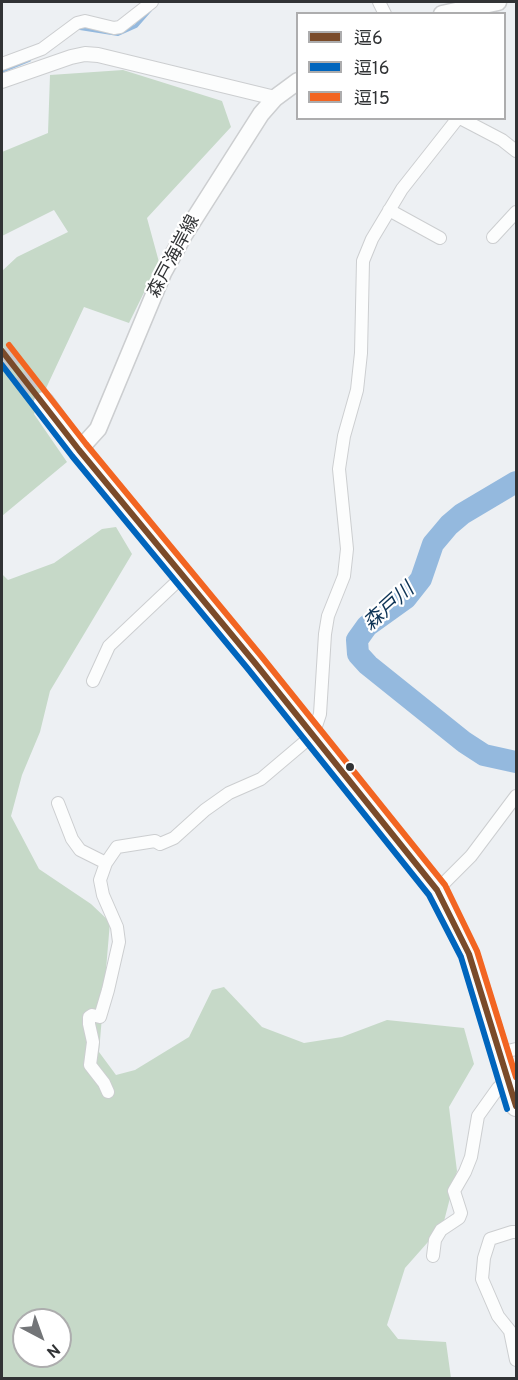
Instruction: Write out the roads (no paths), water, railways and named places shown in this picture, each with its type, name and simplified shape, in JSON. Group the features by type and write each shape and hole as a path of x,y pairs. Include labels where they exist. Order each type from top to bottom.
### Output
{"highway":[{"path":"44,402 79,450 437,890 469,954 508,1051 509,1080 516,1106"}],"main road":[{"path":"451,12 498,2"},
{"name":"森戸海岸線","path":"79,450 98,429 163,273 174,254 261,114 275,98 296,82"}],"street":[{"path":"2,64 42,49 77,22 85,21 114,28 120,27 152,2"},
{"path":"2,81 71,57 92,55 275,98"},
{"path":"108,1092 90,1065 93,1042 89,1024 92,1015 100,1017 119,942 117,927 103,895 100,880 106,863 117,846 155,841 160,844 174,838 205,810 229,793 261,779 313,735 320,714 328,616 344,576 347,549 339,469 344,436 357,390 361,353 363,261 372,239 402,189 457,120"},
{"path":"463,120 502,140 516,151"},
{"path":"389,210 440,238"},
{"path":"493,237 516,212"},
{"path":"93,681 109,646 183,576"},
{"path":"437,890 471,856 516,796"},
{"path":"58,803 72,839 80,850 106,863"},
{"path":"433,1256 435,1240 441,1230 459,1218 461,1213 454,1191 471,1157 478,1116 498,1088 509,1080"},
{"path":"516,1232 490,1239 484,1258 482,1279 498,1316 510,1331 516,1360"}],"waterway":[{"path":"80,28 118,34 136,26 150,10"},
{"path":"2,71 29,60"},
{"name":"森戸川","path":"516,482 462,514 449,525 433,544 421,579 406,598 367,626 357,640 358,654 368,665 464,742 484,755 516,762"}],"tunnel":[{"path":"2,351 44,402"}]}
